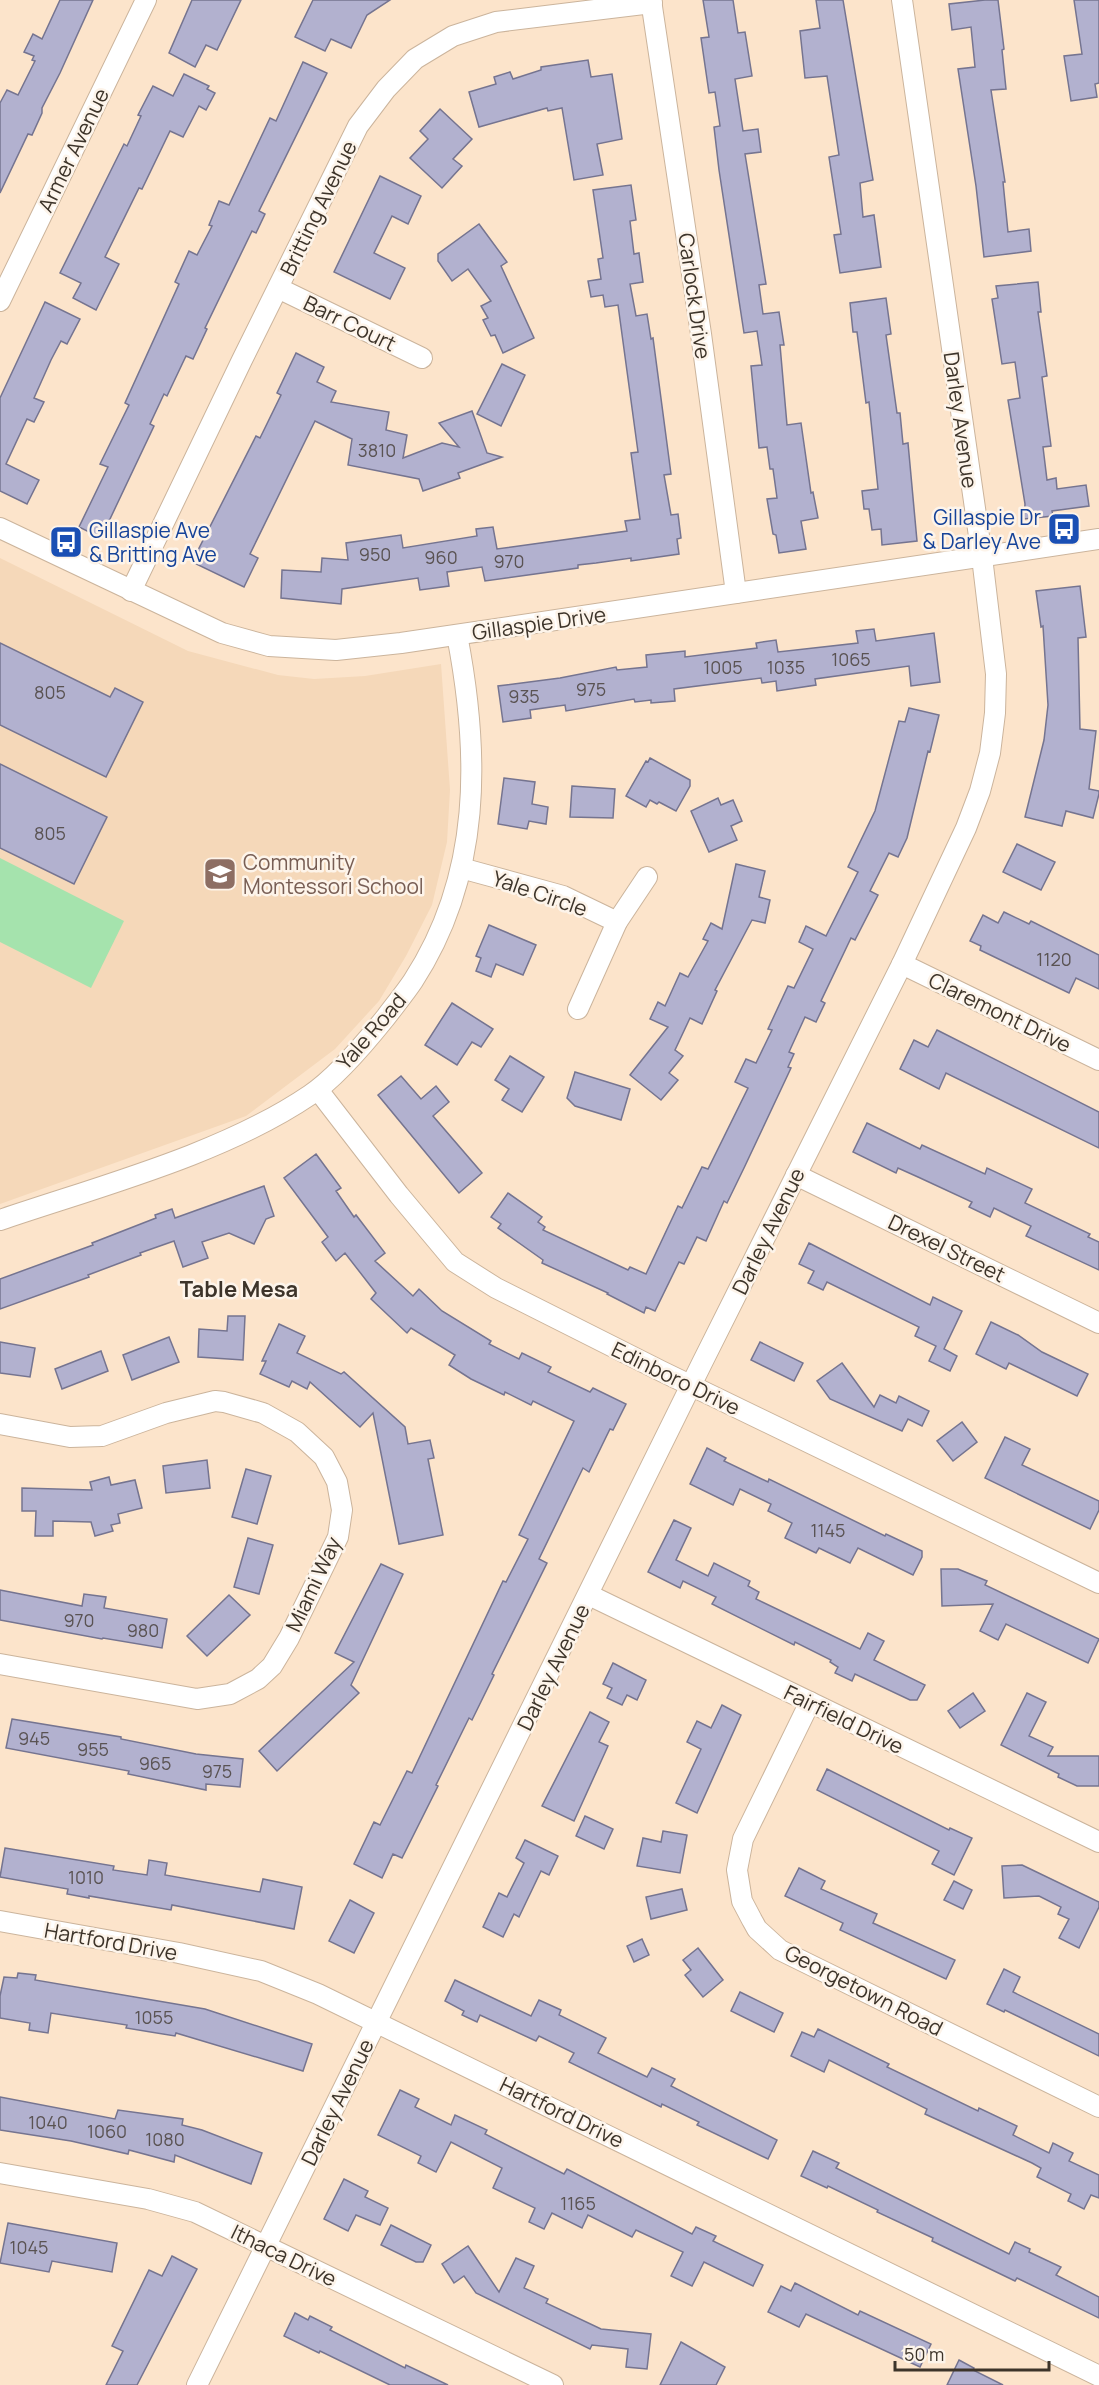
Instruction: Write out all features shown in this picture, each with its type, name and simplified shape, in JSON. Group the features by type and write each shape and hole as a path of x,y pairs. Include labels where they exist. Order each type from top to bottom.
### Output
{"street":[{"name":"Armer Avenue","path":"0,301 146,0"},
{"name":"Darley Avenue","path":"196,2385 902,964 966,828 980,791 990,753 995,713 996,674 982,557 902,0"},
{"name":"Britting Avenue","path":"131,591 358,126 386,89 416,59 453,36 496,22 652,1"},
{"name":"Carlock Drive","path":"652,1 703,344 736,593"},
{"name":"Barr Court","path":"278,288 422,358"},
{"name":"Gillaspie Drive","path":"0,528 222,633 269,646 336,650 458,635 1099,539"},
{"name":"Yale Road","path":"0,1220 169,1162 247,1131 318,1090 368,1041 414,980 439,933 461,868 472,807 472,743 458,635"},
{"name":"Yale Circle","path":"461,868 563,896 617,922"},
{"path":"578,1009 617,922 647,877"},
{"name":"Claremont Drive","path":"902,964 1099,1060"},
{"name":"Edinboro Drive","path":"318,1090 399,1195 455,1262 496,1288 1099,1583"},
{"name":"Drexel Street","path":"796,1175 1099,1323"},
{"name":"Miami Way","path":"0,1424 70,1437 102,1436 166,1413 215,1401 224,1402 263,1413 297,1432 324,1457 337,1482 342,1510 338,1537 289,1638 272,1666 258,1679 230,1694 197,1699 0,1664"},
{"name":"Fairfield Drive","path":"589,1595 1099,1842"},
{"name":"Georgetown Road","path":"810,1702 743,1839 737,1870 742,1901 757,1929 780,1950 1099,2107"},
{"name":"Hartford Drive","path":"0,1921 179,1953 261,1971 318,1994 1099,2376"},
{"name":"Ithaca Drive","path":"0,2173 148,2199 195,2211 553,2385"}],"shaded area":[{"name":"Community Montessori School","path":"0,558 188,651 278,675 314,679 365,676 441,664 450,790 447,842 432,905 406,956 379,1001 335,1049 246,1116 0,1204"}],"green space":[{"path":"0,858 124,921 91,988 0,942"}],"building":[{"path":"60,0 93,0 42,108 32,135 28,134 0,193 0,103 7,90 18,95 35,61 32,60 34,56 24,52 33,34 42,39"},
{"path":"192,0 241,0 217,50 206,45 195,67 169,53"},
{"path":"313,0 390,0 367,15 351,48 331,39 325,51 295,37"},
{"path":"703,0 733,0 738,33 745,32 752,76 735,79 743,131 758,129 761,152 745,154 766,284 759,285 763,314 779,312 784,345 780,345 787,425 801,423 811,493 813,492 818,518 801,521 806,549 779,553 776,535 773,534 767,499 777,498 767,447 759,448 751,366 762,365 757,331 744,333 714,127 720,126 715,92 709,93 701,38 709,37"},
{"path":"816,0 843,0 873,180 860,183 863,217 874,215 881,267 840,273 834,235 841,234 829,157 839,155 827,76 805,78 800,31 820,28"},
{"path":"998,0 1004,49 1002,50 1006,89 991,90 1005,182 1003,182 1008,232 1029,229 1031,251 984,257 976,186 958,69 975,67 971,27 952,30 949,4"},
{"path":"1074,0 1099,0 1099,83 1095,84 1097,97 1071,101 1064,56 1082,54"},
{"path":"588,60 591,77 612,74 622,139 597,144 603,175 574,180 562,108 548,111 547,108 479,127 469,92 496,84 494,77 510,72 513,79 541,70 541,67"},
{"path":"303,62 327,73 259,211 265,214 256,233 252,231 205,328 207,329 193,359 186,356 167,396 164,394 150,424 154,426 101,538 79,527 108,467 100,464 129,405 125,403 179,284 175,282 189,251 197,255 212,226 209,225 219,201 229,205 270,118 276,121"},
{"path":"184,74 209,86 207,89 215,93 206,110 199,106 183,137 170,131 105,257 119,264 96,310 73,298 81,283 60,273 124,144 127,146 141,116 138,115 153,86 173,96"},
{"path":"440,109 472,139 453,159 462,166 442,188 410,158 428,139 420,131"},
{"path":"380,176 421,196 408,224 392,216 374,253 405,268 390,299 334,272"},
{"path":"631,185 636,220 630,221 634,254 639,253 643,282 630,284 636,316 647,314 651,339 653,338 671,474 664,475 671,515 678,514 681,538 677,539 679,554 578,565 578,568 485,581 482,567 447,572 449,586 420,590 418,578 342,589 341,604 281,598 282,570 321,572 322,558 348,560 346,543 401,535 403,548 477,536 476,529 493,527 497,549 627,531 625,521 640,519 631,453 638,452 618,305 605,307 603,295 591,297 588,281 601,279 598,259 603,258 593,190"},
{"path":"479,224 507,262 501,266 534,338 503,353 495,335 491,336 483,320 488,318 481,306 491,301 468,269 452,281 438,261 438,254"},
{"path":"1038,282 1041,312 1038,312 1047,376 1042,377 1051,446 1043,447 1047,480 1056,478 1057,489 1086,485 1089,506 1052,511 1053,516 1024,519 1025,504 1008,400 1020,398 1015,362 1002,364 992,299 998,298 996,286"},
{"path":"886,298 891,334 886,335 897,413 900,413 903,444 908,443 917,541 882,545 881,529 872,530 869,509 864,509 862,491 878,489 869,402 866,403 857,332 853,332 850,303"},
{"path":"45,302 80,319 67,344 61,341 51,360 34,398 44,402 34,422 27,419 6,464 39,480 27,504 0,491 0,398"},
{"path":"296,353 324,367 317,382 336,391 331,402 389,412 386,430 407,435 403,458 442,443 459,447 439,423 472,411 487,453 502,457 458,473 460,478 423,491 419,479 348,465 352,439 315,421 250,554 258,558 244,587 192,562 256,436 260,438 281,395 277,393"},
{"path":"502,364 525,375 501,426 477,414"},
{"path":"1080,586 1086,637 1078,638 1080,729 1096,731 1089,789 1099,791 1099,794 1093,818 1066,811 1062,826 1025,817 1044,740 1048,705 1043,626 1041,627 1036,591"},
{"path":"874,629 876,641 934,633 940,682 911,686 909,666 815,679 816,685 777,691 776,681 762,683 761,678 674,689 675,701 651,703 651,700 635,702 634,699 566,711 565,705 530,710 531,718 503,722 498,686 560,678 616,667 617,670 647,667 646,655 685,651 685,657 757,648 756,643 776,640 778,652 858,643 856,631"},
{"path":"0,643 110,697 115,688 143,702 106,777 0,725"},
{"path":"909,708 939,715 907,838 898,857 889,853 870,891 878,895 855,940 851,938 821,1001 825,1003 816,1022 805,1017 789,1052 794,1054 788,1067 791,1068 727,1203 724,1201 706,1241 697,1237 684,1264 679,1262 655,1311 646,1307 644,1313 608,1293 542,1263 543,1260 498,1228 501,1224 491,1217 508,1193 542,1217 538,1222 545,1227 543,1230 628,1270 630,1267 646,1274 678,1206 682,1208 702,1167 708,1169 748,1088 735,1082 746,1059 756,1063 772,1030 768,1029 788,986 794,988 813,949 799,942 806,926 826,936 858,872 848,867 875,811 899,721 905,722"},
{"path":"650,758 690,780 690,786 676,811 650,800 646,807 626,796"},
{"path":"0,764 107,817 74,884 0,848"},
{"path":"504,778 535,782 532,804 548,807 546,824 529,821 527,829 498,824"},
{"path":"572,786 615,789 613,818 570,817"},
{"path":"718,798 721,805 733,800 742,821 731,826 737,840 709,852 691,811"},
{"path":"1017,844 1055,862 1041,890 1003,872"},
{"path":"736,864 765,871 759,897 770,900 765,923 752,920 715,990 717,991 702,1024 690,1018 675,1050 683,1056 669,1073 678,1080 661,1100 630,1075 668,1027 650,1019 658,1002 665,1006 680,973 688,977 708,941 703,939 711,923 722,929"},
{"path":"1004,912 1029,924 1031,921 1099,955 1099,989 1076,978 1069,993 980,950 981,946 970,941 983,915 998,923"},
{"path":"489,925 536,945 523,975 496,964 491,977 476,971 481,958 476,956"},
{"path":"452,1003 493,1029 481,1047 472,1042 457,1065 425,1045"},
{"path":"937,1030 1099,1112 1099,1148 946,1073 939,1089 900,1069 914,1040 928,1047"},
{"path":"510,1056 544,1077 522,1112 502,1100 509,1089 495,1080"},
{"path":"575,1072 630,1089 621,1120 575,1106 567,1098"},
{"path":"401,1076 421,1099 436,1086 449,1102 433,1116 482,1173 459,1193 378,1095"},
{"path":"867,1123 920,1149 922,1145 985,1174 987,1168 1032,1189 1025,1203 1090,1234 1088,1237 1099,1242 1099,1270 1026,1236 1031,1226 994,1208 990,1217 969,1207 972,1202 898,1168 896,1173 853,1152"},
{"path":"316,1154 341,1188 336,1191 354,1217 356,1215 385,1253 375,1261 413,1296 419,1289 442,1311 491,1341 489,1344 519,1359 522,1353 551,1367 548,1372 590,1392 593,1388 626,1404 613,1430 610,1429 589,1472 583,1468 539,1559 547,1563 472,1720 469,1718 402,1858 393,1854 382,1878 354,1864 374,1822 380,1825 407,1771 412,1773 503,1581 506,1582 528,1539 519,1535 574,1421 533,1401 531,1405 471,1379 449,1365 455,1355 411,1328 407,1333 371,1299 376,1293 345,1253 336,1261 322,1242 328,1237 284,1178"},
{"path":"264,1186 274,1216 266,1219 254,1244 229,1233 202,1242 208,1258 183,1267 174,1241 88,1275 89,1277 0,1309 0,1279 93,1245 92,1243 156,1218 155,1215 172,1209 175,1218"},
{"path":"809,1243 930,1305 933,1297 962,1311 944,1349 957,1356 950,1371 929,1361 936,1346 915,1336 919,1327 827,1282 823,1290 808,1283 814,1271 799,1264"},
{"path":"228,1316 245,1316 243,1360 198,1357 199,1329 227,1331"},
{"path":"991,1322 1018,1335 1042,1352 1088,1374 1077,1396 1009,1363 1006,1369 976,1354"},
{"path":"279,1324 305,1336 297,1353 341,1374 344,1372 405,1427 408,1444 430,1440 434,1458 428,1459 443,1535 399,1544 373,1413 360,1427 310,1382 307,1389 292,1381 289,1387 260,1374 266,1361 262,1361"},
{"path":"169,1337 179,1362 132,1380 123,1355"},
{"path":"0,1342 35,1348 30,1377 0,1373"},
{"path":"760,1342 803,1363 794,1381 751,1360"},
{"path":"101,1351 108,1371 62,1389 55,1369"},
{"path":"842,1363 874,1407 880,1395 896,1403 899,1396 929,1411 922,1426 908,1419 902,1431 830,1399 817,1381"},
{"path":"962,1422 977,1442 953,1461 937,1441"},
{"path":"1005,1437 1030,1449 1022,1465 1099,1501 1099,1510 1090,1529 985,1478"},
{"path":"707,1448 726,1458 724,1461 768,1482 769,1479 885,1536 886,1534 922,1551 922,1557 913,1575 858,1548 850,1563 819,1548 816,1553 785,1538 792,1523 768,1511 771,1504 740,1489 733,1505 690,1484"},
{"path":"207,1460 210,1488 166,1493 163,1466"},
{"path":"246,1469 271,1476 257,1524 232,1517"},
{"path":"109,1477 111,1485 135,1480 142,1508 118,1514 120,1523 111,1525 113,1531 95,1536 91,1522 53,1521 53,1536 35,1536 36,1511 22,1511 22,1488 92,1490 90,1482"},
{"path":"674,1520 691,1528 676,1560 708,1576 714,1563 750,1581 748,1586 759,1592 756,1599 860,1649 868,1633 884,1641 874,1660 925,1685 917,1700 910,1700 855,1674 852,1681 835,1673 838,1667 830,1662 831,1660 795,1642 794,1645 712,1604 716,1597 683,1581 680,1588 648,1572"},
{"path":"248,1538 273,1545 259,1594 234,1587"},
{"path":"381,1564 403,1574 351,1685 359,1693 277,1771 259,1751 354,1662 335,1653"},
{"path":"941,1569 958,1569 987,1581 985,1585 1099,1639 1088,1663 1006,1624 998,1640 980,1631 993,1604 942,1606"},
{"path":"0,1590 82,1606 84,1594 106,1597 104,1608 167,1619 162,1648 0,1620"},
{"path":"229,1595 250,1615 207,1656 187,1636"},
{"path":"613,1663 646,1680 637,1700 627,1695 622,1705 607,1698 612,1688 603,1684"},
{"path":"973,1693 985,1711 960,1728 948,1711"},
{"path":"1027,1693 1046,1702 1029,1736 1053,1747 1048,1756 1099,1756 1099,1786 1077,1786 1058,1777 1059,1774 1001,1745"},
{"path":"722,1705 741,1715 697,1813 676,1803 701,1749 687,1742 697,1721 711,1728"},
{"path":"590,1712 609,1722 599,1742 608,1746 574,1821 542,1806"},
{"path":"12,1719 121,1737 121,1739 196,1754 243,1759 240,1787 206,1784 206,1790 128,1774 129,1771 6,1748"},
{"path":"827,1769 949,1830 950,1828 972,1838 954,1875 932,1864 939,1851 817,1790"},
{"path":"585,1816 613,1829 604,1849 576,1836"},
{"path":"663,1831 687,1835 680,1873 637,1866 643,1838 661,1842"},
{"path":"525,1840 558,1856 549,1875 541,1871 519,1917 514,1914 503,1937 483,1927 499,1893 507,1897 524,1863 516,1858"},
{"path":"5,1848 114,1866 113,1870 147,1875 149,1860 167,1863 165,1875 260,1892 263,1879 302,1887 294,1929 172,1905 171,1910 89,1896 89,1898 67,1894 68,1889 0,1877"},
{"path":"1022,1865 1099,1902 1099,1907 1079,1948 1059,1938 1069,1919 1058,1914 1061,1907 1039,1896 1004,1898 1002,1866"},
{"path":"799,1868 825,1881 821,1889 877,1914 873,1923 955,1960 946,1979 840,1930 843,1923 785,1896"},
{"path":"954,1881 972,1890 963,1909 944,1900"},
{"path":"682,1889 687,1910 651,1919 646,1897"},
{"path":"350,1900 374,1913 354,1953 329,1941"},
{"path":"642,1939 649,1955 634,1962 627,1946"},
{"path":"698,1948 723,1980 703,1997 685,1975 691,1970 683,1960"},
{"path":"1004,1969 1020,1977 1013,1992 1099,2034 1099,2056 1005,2010 1004,2012 987,2004"},
{"path":"18,1973 36,1975 35,1980 205,2009 312,2044 303,2071 176,2033 175,2036 126,2028 127,2025 51,2013 48,2033 29,2030 30,2023 0,2018 0,1996 4,1977 17,1978"},
{"path":"455,1980 531,2016 539,2000 561,2010 559,2015 606,2038 598,2053 647,2077 652,2068 675,2079 671,2086 777,2140 768,2159 697,2125 699,2122 662,2104 661,2107 569,2062 574,2053 539,2036 536,2041 480,2015 477,2022 462,2015 464,2011 445,2001"},
{"path":"740,1992 783,2013 774,2032 731,2011"},
{"path":"818,2029 889,2064 887,2067 978,2111 979,2108 1017,2126 1013,2135 1049,2153 1053,2143 1073,2153 1069,2161 1099,2175 1099,2198 1091,2195 1084,2209 1068,2201 1071,2194 1037,2177 1041,2168 1032,2163 925,2114 927,2109 829,2060 824,2072 791,2056 802,2032 814,2037"},
{"path":"400,2090 419,2099 415,2107 451,2125 455,2115 487,2130 485,2134 564,2174 567,2169 692,2234 696,2227 716,2236 713,2241 763,2265 753,2286 704,2262 692,2286 671,2276 683,2252 636,2230 632,2237 588,2215 582,2228 552,2213 544,2229 529,2222 535,2208 493,2188 502,2168 451,2142 436,2172 418,2163 421,2156 378,2135"},
{"path":"0,2097 115,2119 118,2110 183,2119 182,2125 202,2130 262,2153 251,2184 175,2155 174,2162 129,2150 128,2154 71,2141 0,2130"},
{"path":"813,2151 839,2163 836,2168 1009,2254 1015,2242 1030,2249 1029,2252 1061,2267 1056,2275 1099,2297 1099,2318 1017,2278 1015,2281 932,2241 933,2238 877,2212 878,2210 801,2176"},
{"path":"344,2179 368,2191 365,2197 388,2208 380,2225 356,2215 348,2231 324,2219"},
{"path":"8,2223 117,2243 112,2272 52,2261 49,2272 0,2263"},
{"path":"391,2225 431,2245 423,2262 416,2262 381,2245"},
{"path":"468,2246 499,2292 516,2258 534,2266 524,2288 548,2299 546,2303 601,2329 651,2334 647,2369 626,2367 628,2349 592,2345 590,2349 476,2293 464,2276 454,2283 442,2264"},
{"path":"172,2256 197,2269 137,2385 106,2385 123,2351 112,2346 149,2270 162,2276"},
{"path":"795,2283 858,2315 860,2311 931,2344 920,2367 806,2314 799,2327 768,2312 781,2286 791,2291"},
{"path":"295,2313 308,2320 310,2316 332,2327 330,2330 405,2368 406,2365 448,2385 390,2385 320,2351 319,2353 284,2336"},
{"path":"681,2342 725,2367 716,2385 660,2385"},
{"path":"959,2360 974,2368 973,2370 1003,2385 947,2385"}],"place":[{"name":"Gillaspie Dr & Darley Ave","path":"1064,529"},
{"name":"Gillaspie Ave & Britting Ave","path":"66,542"},
{"name":"Community Montessori School","path":"220,874"}],"district":[{"name":"Table Mesa","path":"239,1289"}]}
